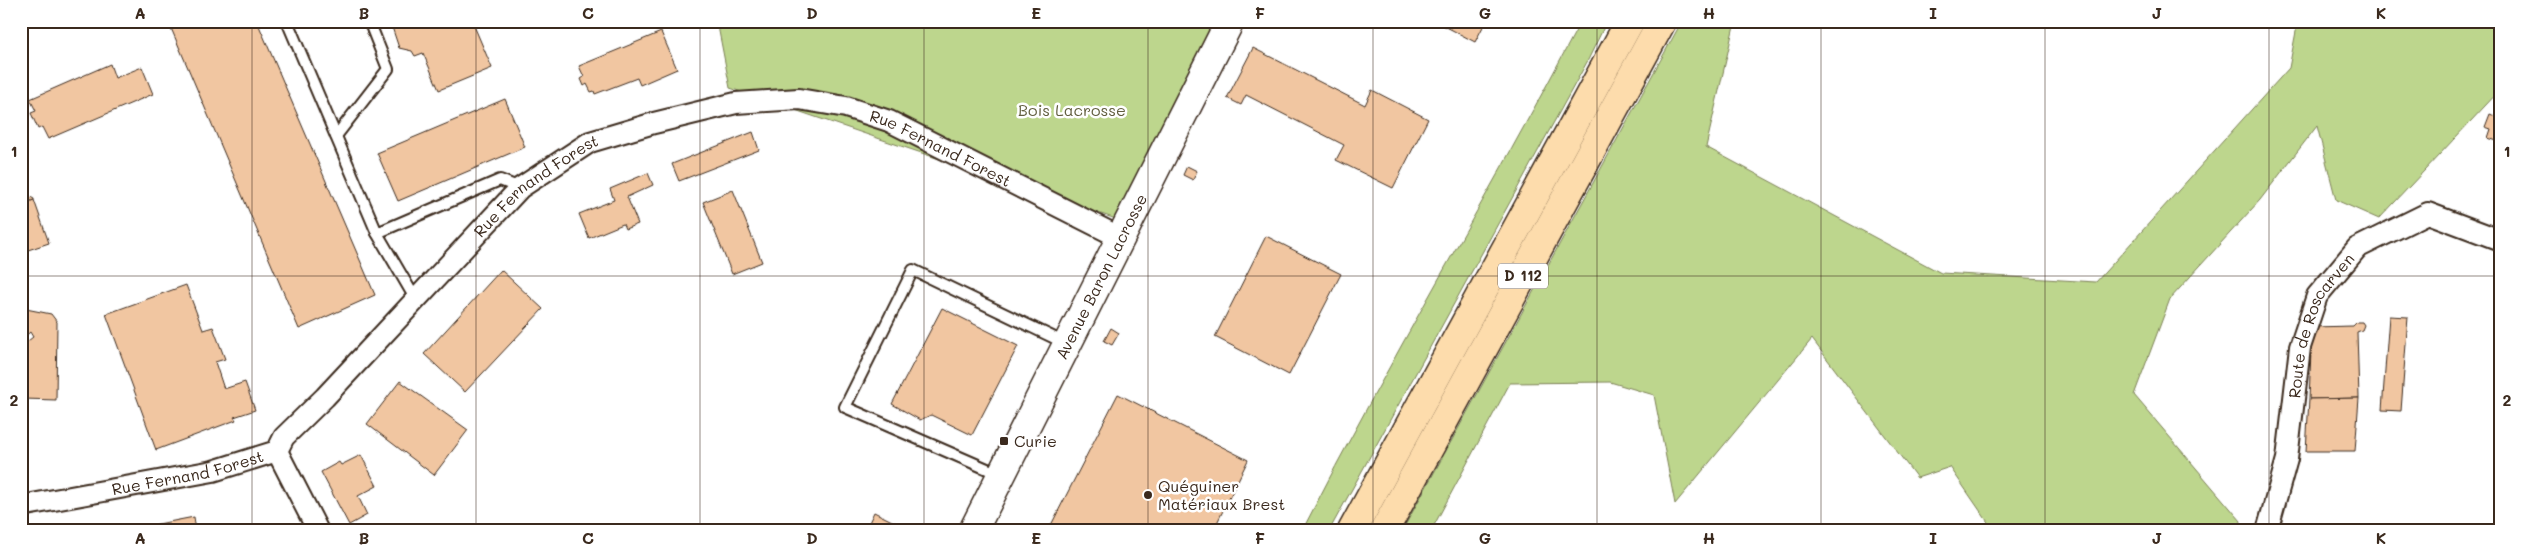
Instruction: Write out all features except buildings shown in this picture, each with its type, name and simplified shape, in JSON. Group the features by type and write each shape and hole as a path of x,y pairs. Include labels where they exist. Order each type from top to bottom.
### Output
{"highway":[{"name":"D 112","path":"1352,531 1630,21"},
{"name":"D 112","path":"1384,531 1662,21"}],"street":[{"name":"Avenue Baron Lacrosse","path":"973,531 1119,237 1230,21"},
{"name":"Rue Fernand Forest","path":"21,506 213,471 277,451 284,437 416,300 520,188 590,142 654,122 736,103 799,99 846,106 889,121 1119,237"},
{"name":"Route de Roscarven","path":"2267,531 2287,459 2300,347 2317,296 2357,248 2428,213 2500,240"},
{"path":"277,451 318,531"}],"lane":[{"path":"287,21 377,233 416,300"},
{"path":"336,136 388,68 369,21"},
{"path":"377,233 500,180 520,188"},
{"path":"1001,475 845,406 914,270 1066,344"}],"green space":[{"name":"Bois Lacrosse","path":"717,21 1219,21 1116,219 730,88"},
{"path":"1581,21 1607,21 1587,62 1329,531 1302,531 1370,402"},
{"path":"1682,21 1735,21 1706,147 1941,273 2096,282 2289,68 2298,21 2500,21 2500,90 2379,219 2336,200 2317,126 2260,200 2170,299 2134,395 2241,521 2239,531 1994,531 1950,467 1917,478 1812,339 1675,504 1654,395 1610,382 1510,383 1431,531 1402,531"}],"place":[{"name":"Curie","path":"1004,441"},
{"name":"Quéguiner Matériaux Brest","path":"1148,495"}]}
